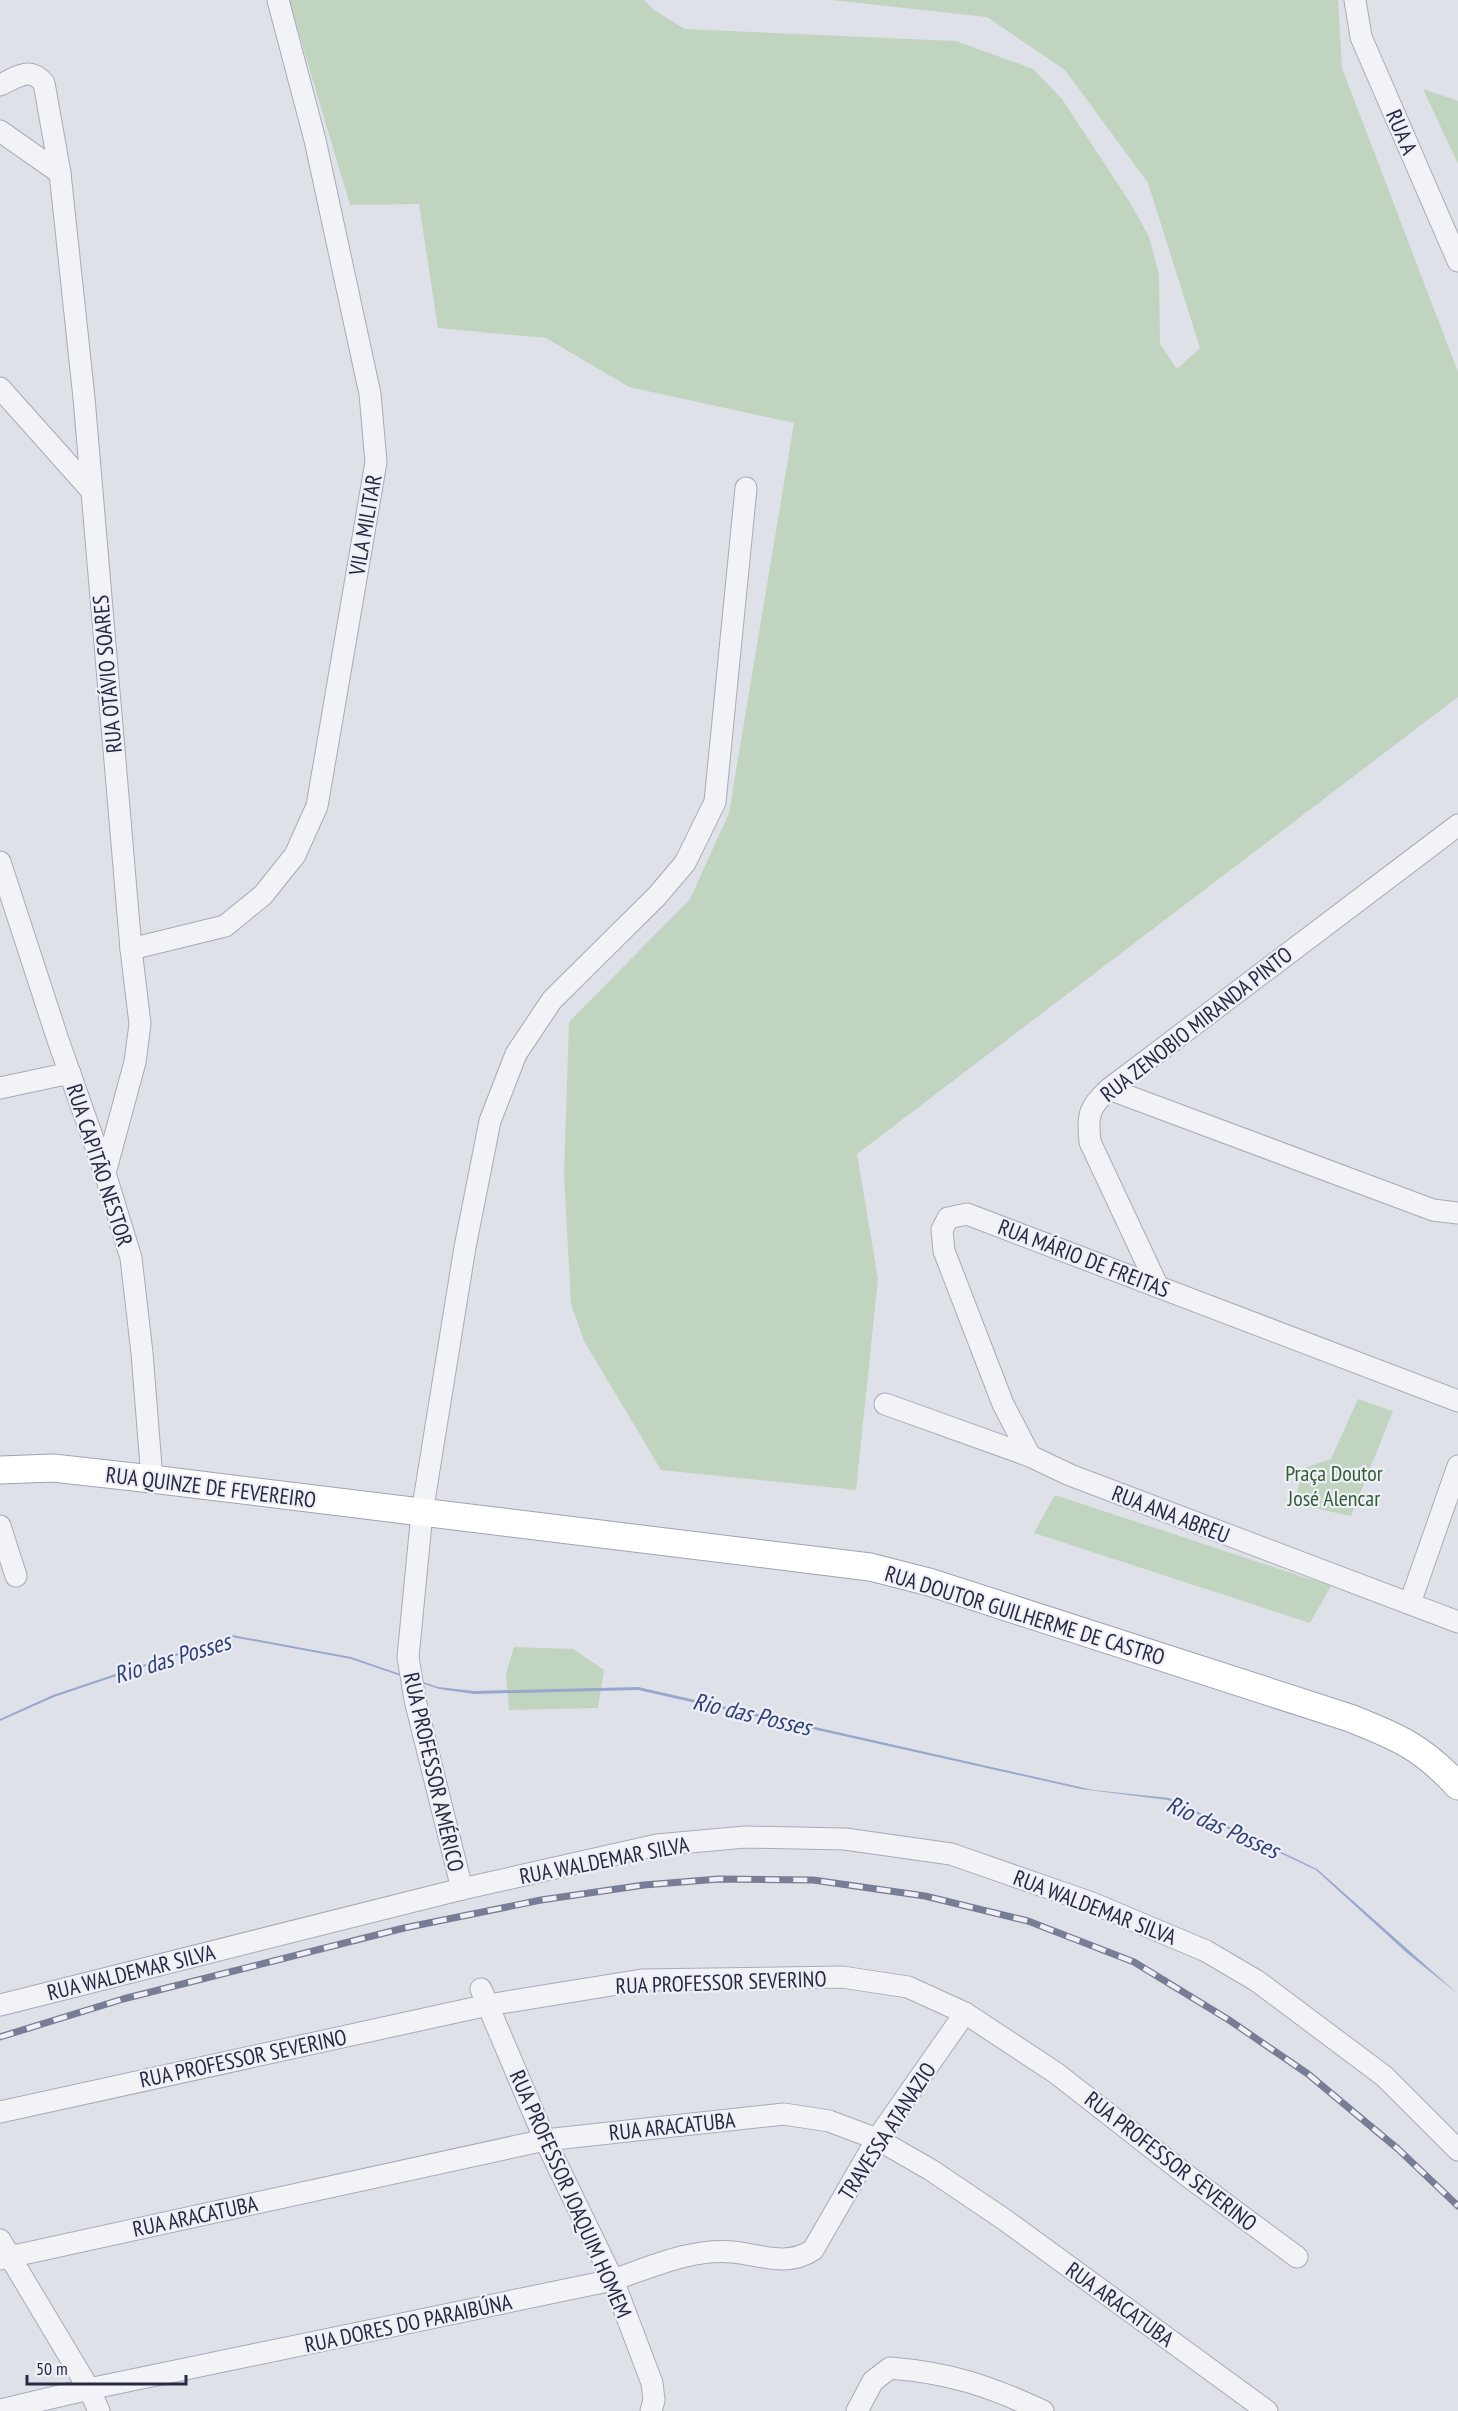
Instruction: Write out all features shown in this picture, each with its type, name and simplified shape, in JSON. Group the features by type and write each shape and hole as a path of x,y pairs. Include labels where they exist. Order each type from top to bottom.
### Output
{"main road":[{"name":"RUA QUINZE DE FEVEREIRO","path":"0,1470 53,1468 422,1513"},
{"name":"RUA DOUTOR GUILHERME DE CASTRO","path":"422,1513 870,1568 929,1582 1350,1718 1402,1739 1437,1763 1458,1786"}],"street":[{"name":"VILA MILITAR","path":"131,949 225,926 263,895 295,855 317,806 376,462 370,394 315,140 278,0"},
{"name":"RUA A","path":"1355,0 1361,37 1458,261"},
{"name":"RUA OTÁVIO SOARES","path":"0,85 29,73 37,75 44,83 60,173 84,398 131,949 140,1024 135,1062 105,1173"},
{"path":"0,131 60,173"},
{"path":"0,388 91,490"},
{"name":"RUA PROFESSOR AMÉRICO","path":"462,1889 415,1700 408,1658 422,1513 465,1247 488,1132 516,1054 552,1000 657,896 685,863 715,802 746,488"},
{"name":"RUA ZENOBIO MIRANDA PINTO","path":"1158,1287 1090,1142 1088,1124 1094,1103 1109,1089 1453,834"},
{"name":"RUA CAPITÃO NESTOR","path":"0,862 105,1173 131,1258 142,1353 152,1479"},
{"path":"0,1088 70,1073"},
{"path":"1109,1089 1433,1210 1458,1213"},
{"name":"RUA MÁRIO DE FREITAS","path":"1030,1455 1003,1404 944,1251 942,1230 948,1218 967,1214 1458,1401"},
{"name":"RUA ANA ABREU","path":"885,1404 1030,1455 1081,1479 1458,1622"},
{"path":"1410,1603 1458,1466"},
{"path":"0,1526 16,1576"},
{"name":"RUA WALDEMAR SILVA","path":"0,2005 462,1889 657,1845 745,1837 845,1839 951,1854 1092,1903 1206,1951 1257,1981 1384,2076 1458,2150"},
{"name":"RUA PROFESSOR SEVERINO","path":"0,2112 485,1997 642,1980 842,1977 908,1987 965,2013 1056,2073 1297,2257"},
{"name":"RUA PROFESSOR JOAQUIM HOMEM","path":"485,1997 545,2140 613,2280 652,2383 653,2405"},
{"name":"TRAVESSA ATANAZIO","path":"813,2250 878,2139 965,2013"},
{"name":"RUA ARACATUBA","path":"4,2252 545,2140 784,2114 829,2121 878,2139 931,2170 1005,2220 1267,2411"},
{"name":"RUA DORES DO PARAIBÚNA","path":"0,2410 89,2389 613,2280 683,2256 730,2252 790,2260 801,2258 813,2250"},
{"path":"4,2252 89,2389 99,2411"},
{"path":"857,2411 873,2381 890,2368 930,2371 963,2378 998,2390 1043,2411"}],"green space":[{"path":"289,0 644,0 654,10 685,29 956,41 1033,69 1062,99 1131,204 1149,237 1159,274 1160,344 1177,369 1200,348 1148,183 1065,70 987,17 832,0 1338,0 1342,68 1458,372 1458,697 857,1154 878,1279 856,1490 661,1470 584,1341 571,1304 564,1175 569,1022 690,899 729,813 794,423 629,387 546,338 438,328 419,204 350,205"},
{"path":"1423,89 1458,101 1458,164"},
{"name":"Praça Doutor José Alencar","path":"1358,1399 1393,1411 1351,1516 1295,1504 1302,1469 1331,1459"},
{"path":"1055,1495 1331,1586 1310,1623 1034,1533"},
{"path":"514,1647 573,1649 604,1670 598,1708 509,1710 506,1674"}],"water":[{"name":"Rio das Posses","path":"232,1635 351,1657 438,1687 474,1691 638,1687 1093,1790 1169,1798 1317,1869 1458,1994 1407,1953 1316,1870 1168,1800 1081,1789 638,1690 474,1694 439,1689 351,1659 232,1637 54,1697 0,1721 53,1695"}],"railway":[{"path":"0,2037 123,1999 404,1928 541,1900 644,1885 719,1879 813,1880 925,1896 1028,1921 1134,1962 1229,2020 1308,2074 1398,2149 1458,2206"}]}
